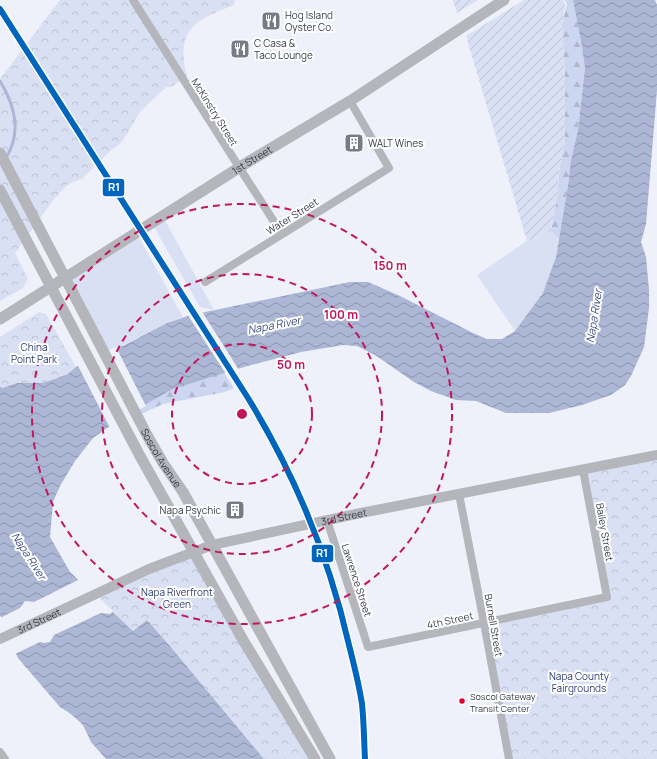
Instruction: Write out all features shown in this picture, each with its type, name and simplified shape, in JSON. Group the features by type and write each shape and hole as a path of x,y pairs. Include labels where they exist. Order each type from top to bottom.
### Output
{"main road":[{"name":"1st Street","path":"0,319 239,168 350,101 504,0"},
{"name":"Soscol Avenue","path":"0,153 157,453 183,492 330,759"},
{"name":"Soscol Avenue","path":"0,190 123,423 243,640 315,759"}],"street":[{"name":"McKinstry Street","path":"133,0 282,234"},
{"name":"Water Street","path":"205,282 389,168 350,101"},
{"name":"3rd Street","path":"0,639 149,569 212,544 326,520 657,456"},
{"name":"Bailey Street","path":"583,470 607,597"},
{"name":"Burnell Street","path":"459,494 509,759"},
{"name":"Lawrence Street","path":"326,520 368,647"},
{"name":"4th Street","path":"368,647 607,597"},
{"path":"0,752 5,759"}],"green space":[{"path":"60,0 235,0 234,5 209,16 191,29 186,37 184,48 184,60 187,76 171,87 166,87 139,113 120,144 109,152 83,178 67,185 54,199 15,253 28,279 23,288 0,301 0,79"},
{"path":"453,0 478,0 457,13"},
{"path":"524,0 564,0 565,6 562,24 565,73 565,140 560,165 557,197 551,231 527,241 466,36"},
{"path":"565,0 573,0 585,68 578,130 572,155 559,239 551,231 565,140 565,73 562,24 567,4"},
{"path":"162,215 214,310 200,307 151,222"},
{"path":"551,231 559,239 549,281 540,299 515,331 477,275 527,241"},
{"path":"136,232 183,317 167,323 105,354 65,278"},
{"name":"China Point Park","path":"39,312 46,314 76,367 68,374 43,383 17,383 2,388 0,386 0,337"},
{"path":"224,373 234,388 225,392 163,404 137,416 134,410 173,389"},
{"name":"Napa County Fairgrounds","path":"657,455 657,759 509,759 484,623 606,597 583,470"},
{"name":"Napa Riverfront Green","path":"194,551 313,759 264,759 147,620 133,631 94,595"}],"water":[{"name":"Napa River","path":"573,0 655,0 657,5 657,90 646,224 641,242 646,257 649,308 644,347 631,376 625,385 611,395 582,405 549,413 506,413 476,401 456,400 431,391 414,382 375,355 357,346 343,345 301,352 244,367 173,389 124,416 93,438 75,461 60,486 53,502 50,537 70,572 133,631 147,620 264,759 106,759 91,742 83,725 71,714 60,707 18,658 0,615 0,386 2,388 17,383 43,383 68,374 76,367 117,349 167,323 191,315 350,282 368,282 487,339 502,339 515,331 543,293 556,257 571,160 578,130 585,68"}],"pier":[{"path":"201,310 239,370 226,374 187,314"},
{"path":"116,347 146,406 110,428 77,364"},
{"path":"80,579 113,611 110,614 101,613 54,635 50,642 40,642 15,654 0,618 20,608 25,601 34,602"}],"waterway":[{"path":"0,81 10,100 15,119 14,139 6,158"}],"railway":[{"path":"17,36 248,398 281,457 309,517 321,548 341,612 361,697 365,759"}],"transit line":[{"name":"R1","path":"0,9 248,398 281,457 309,517 321,548 341,612 361,697 365,759"}],"place":[{"name":"Hog Island Oyster Co.","path":"271,21"},
{"name":"C Casa & Taco Lounge","path":"240,49"},
{"name":"WALT Wines","path":"354,143"},
{"name":"Napa Psychic","path":"235,510"},
{"name":"Soscol Gateway Transit Center","path":"462,701"}]}
